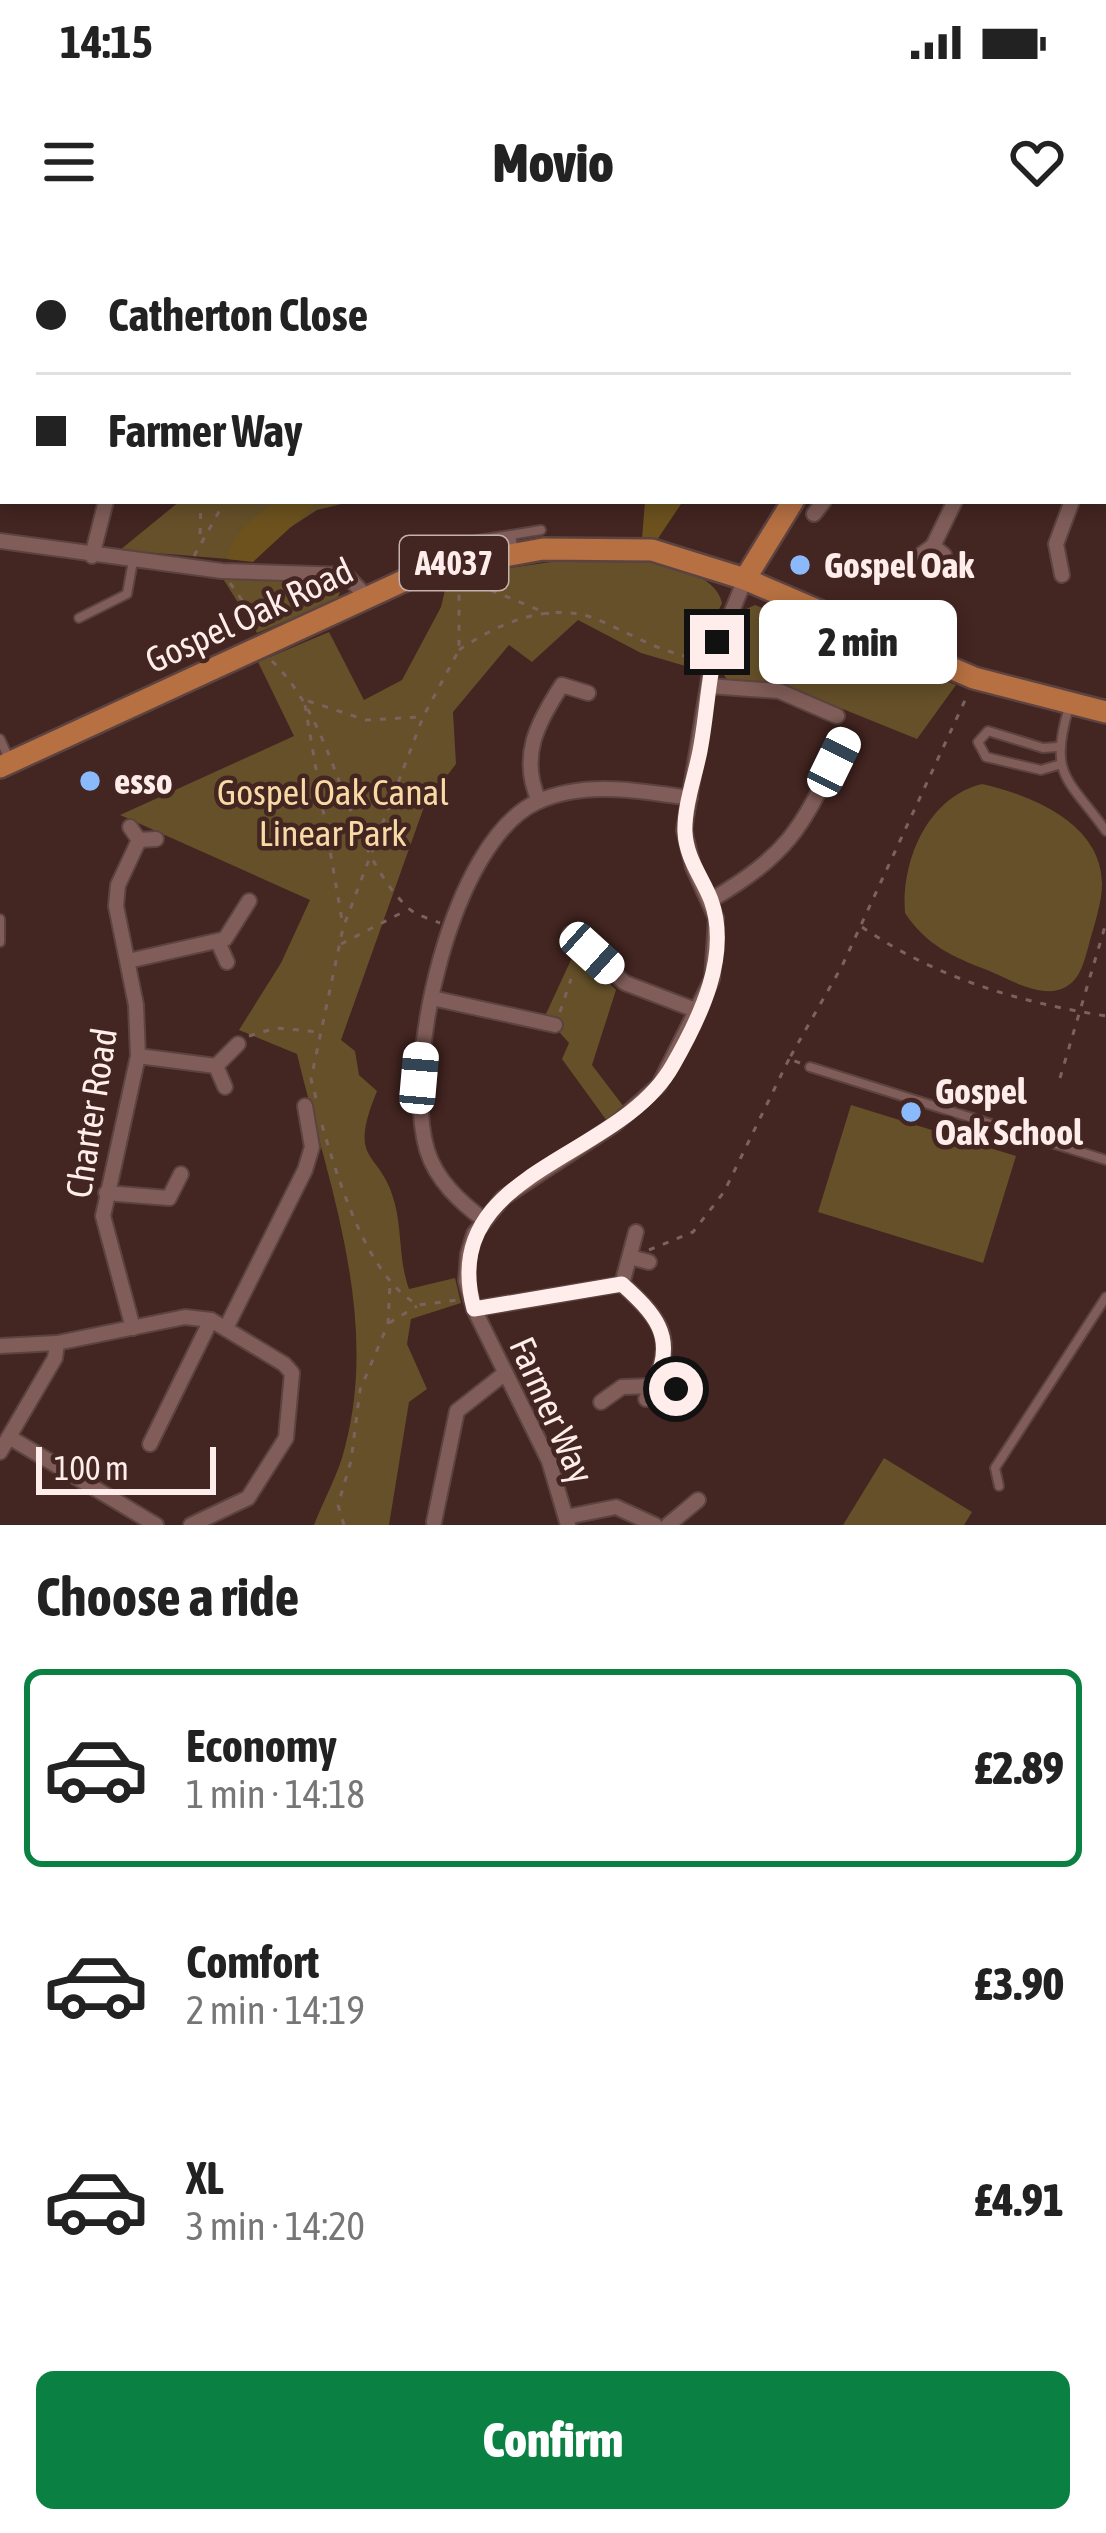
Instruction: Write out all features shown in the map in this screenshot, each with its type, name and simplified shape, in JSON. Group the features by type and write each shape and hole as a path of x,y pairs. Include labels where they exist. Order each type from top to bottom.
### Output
{"main road":[{"path":"745,579 792,504"},
{"name":"Gospel Oak Road","path":"5,764 366,596 512,544 652,550 745,579 974,677 1106,712"}],"street":[{"path":"92,556 105,504"},
{"path":"933,552 954,504"},
{"path":"1062,575 1056,544 1071,504"},
{"path":"0,541 222,572 346,575 366,596"},
{"path":"690,798 603,788 538,801 506,824 481,857 432,998 419,1078 428,1155 451,1191 484,1220 518,1185 641,1103 674,1063 698,1011 716,962 711,900 687,845 690,798 712,661 745,579"},
{"path":"538,801 528,778 537,727 562,685 588,693"},
{"path":"708,686 779,691 837,716"},
{"path":"711,900 783,851 806,822 846,737"},
{"path":"818,754 834,762"},
{"name":"Charter Road","path":"133,1328 103,1216 138,1056 128,961 116,906 135,833 156,839"},
{"path":"128,961 218,942 233,929 249,901"},
{"path":"570,934 626,982 698,1011"},
{"path":"218,942 227,962"},
{"path":"432,998 555,1025"},
{"path":"216,1066 238,1044"},
{"path":"138,1056 216,1066"},
{"path":"216,1066 225,1087"},
{"path":"226,1328 304,1190 313,1147 304,1106"},
{"path":"169,1198 181,1174"},
{"path":"106,1193 169,1198 182,1211"},
{"name":"Farmer Way","path":"484,1220 468,1254 473,1304 549,1461 567,1521"},
{"path":"622,1284 636,1232"},
{"path":"630,1257 650,1262"},
{"path":"473,1304 622,1284"},
{"path":"622,1284 650,1310 666,1342 652,1388"},
{"path":"0,1346 57,1343 185,1317 211,1320 292,1373 290,1429 241,1505 190,1525"},
{"path":"149,1444 211,1320"},
{"path":"0,1452 56,1358 57,1343"},
{"path":"434,1522 458,1411 504,1374"},
{"path":"601,1402 622,1387 676,1389"},
{"path":"9,1437 157,1525"},
{"path":"668,1525 689,1519 698,1500"},
{"path":"567,1521 616,1508 656,1525"}],"lane":[{"path":"477,540 512,544 541,530"},
{"path":"79,617 127,594 133,560"},
{"path":"1070,704 1057,747 1059,774 1106,831"},
{"path":"1057,747 1043,748 988,731 978,742 986,757 1041,770 1058,766"},
{"path":"0,739 5,764"},
{"path":"0,919 0,942"},
{"path":"810,1067 1106,1160"},
{"path":"999,1486 995,1468 1106,1297"}],"path":[{"path":"194,567 201,537 201,504"},
{"path":"201,537 223,504"},
{"path":"452,563 464,580 552,615"},
{"path":"418,1305 390,1282 352,1213 310,1079 344,928 423,717 459,650 461,589 452,563"},
{"path":"222,572 304,700 373,853 408,909 454,929"},
{"path":"459,650 502,620 572,613 600,620 658,652 712,661"},
{"path":"630,1257 693,1232 724,1192 861,926 946,749 974,677"},
{"path":"304,700 366,720 423,717"},
{"path":"304,700 344,928"},
{"path":"340,945 408,909"},
{"path":"1060,1078 1106,923"},
{"path":"861,926 895,950 967,983 1106,1016"},
{"path":"555,1025 571,979"},
{"path":"238,1044 256,1031 320,1032"},
{"path":"789,1059 810,1067"},
{"path":"344,1525 338,1505 351,1461 360,1390 388,1324 390,1282"},
{"path":"388,1324 418,1305 473,1304"}],"green space":[{"path":"176,504 342,504 317,510 240,560 120,550"},
{"name":"Gospel Oak Canal Linear Park","path":"641,558 701,578 718,593 722,603 692,668 641,653 578,620 532,662 509,645 453,712 456,764 425,804 341,1040 355,1051 359,1075 377,1091 365,1145 395,1204 409,1289 455,1278 461,1303 411,1319 407,1344 427,1389 409,1402 389,1525 314,1525 342,1457 354,1397 353,1298 335,1199 297,1054 239,1030 281,963 310,900 120,815 294,736 258,662 329,632 364,700 402,680 441,607 448,577 551,562"},
{"path":"222,577 329,583 340,592 337,600 257,633"},
{"path":"755,605 956,685 917,739 781,684 730,684 722,672 744,610"},
{"path":"982,784 1060,815 1090,844 1099,863 1102,884 1097,916 1082,968 1065,987 1031,988 963,960 931,942 905,913 908,872 922,834 947,802"},
{"path":"576,949 616,990 592,1065 624,1107 607,1121 562,1059 569,1043 545,1016"},
{"path":"851,1105 1016,1156 983,1263 818,1212"},
{"path":"884,1458 972,1512 964,1525 843,1525"}],"shaded area":[{"path":"271,504 316,504 253,562 227,559 239,533"},
{"path":"645,504 681,504 657,540 642,539"}],"place":[{"name":"Gospel Oak","path":"800,565"},
{"name":"esso","path":"90,781"},
{"name":"Gospel Oak School","path":"911,1112"}],"route":[{"path":"676,1389 656,1380 664,1364 666,1342 660,1327 650,1310 622,1284 588,1286 474,1309 466,1281 474,1234 503,1198 614,1125 658,1085 674,1063 712,979 716,918 693,867 684,830 717,642"}]}
